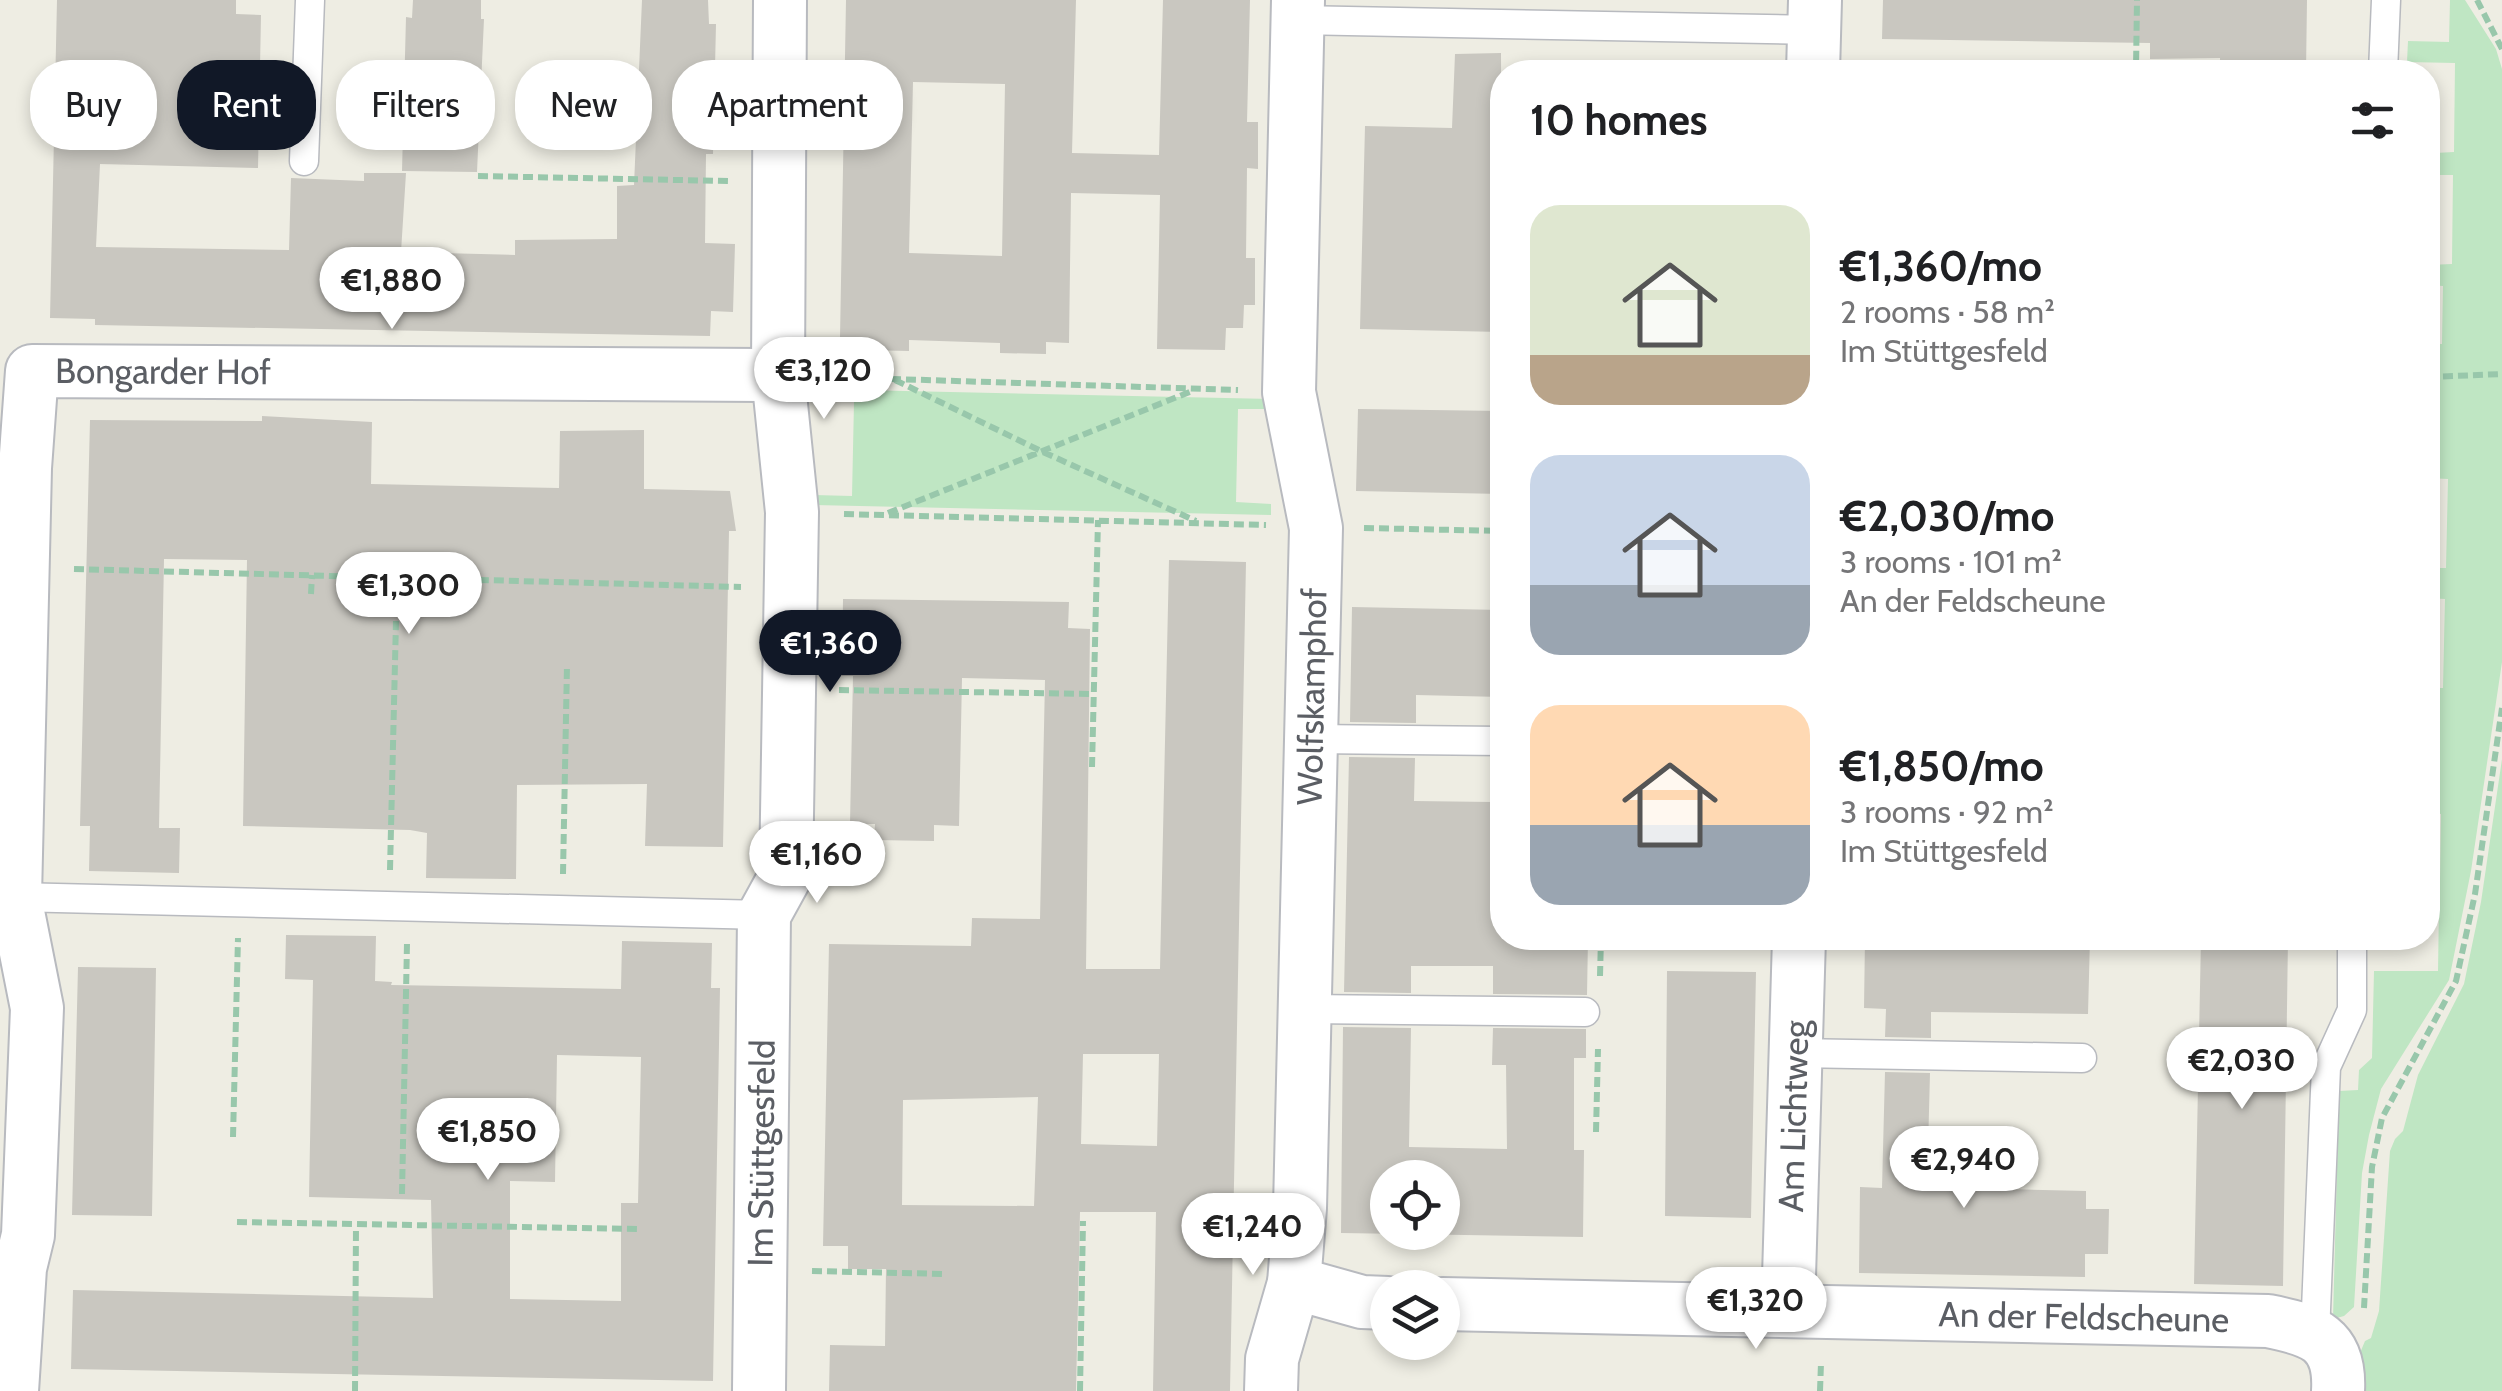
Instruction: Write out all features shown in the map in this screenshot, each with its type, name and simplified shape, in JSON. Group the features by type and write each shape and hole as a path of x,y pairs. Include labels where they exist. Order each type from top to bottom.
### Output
{"street":[{"name":"Im Stüttgesfeld","path":"759,1391 764,915 786,876 792,512 800,376 779,182 780,0"},
{"name":"Wolfskamphof","path":"1272,1391 1272,1359 1294,1283 1300,1208 1316,528 1289,392 1297,10"},
{"name":"Bongarder Hof","path":"12,1391 20,1268 28,1235 37,1008 15,898 25,468 32,372 800,376"},
{"name":"Am Lichtweg","path":"1788,1312 1800,950"},
{"path":"1294,1283 1370,1302"},
{"path":"1460,1304 1788,1312"},
{"name":"An der Feldscheune","path":"1788,1312 2268,1321 2338,1329"},
{"path":"2338,1329 2332,1352 2338,1391"}],"lane":[{"path":"304,161 310,0"},
{"path":"2384,60 2386,0"},
{"path":"1297,10 1814,43"},
{"path":"1311,739 1490,741"},
{"path":"15,898 764,915"},
{"path":"2338,1329 2326,1067 2352,1010 2352,950"},
{"path":"1305,1009 1585,1012"},
{"path":"1796,1053 2082,1058"}],"path":[{"path":"2136,60 2137,0"},
{"path":"2477,0 2502,49"},
{"path":"1814,43 1894,60"},
{"path":"478,176 779,182"},
{"path":"2440,377 2502,374"},
{"path":"800,376 1289,392"},
{"path":"892,379 1202,524"},
{"path":"882,515 1198,388"},
{"path":"833,514 1490,531"},
{"path":"1092,766 1098,520"},
{"path":"58,568 791,588"},
{"path":"311,594 312,576"},
{"path":"396,621 402,1194"},
{"path":"562,911 567,665"},
{"path":"789,689 1093,694"},
{"path":"2338,1329 2382,1118 2456,981 2475,894 2502,708"},
{"path":"233,1137 238,903"},
{"path":"1080,1391 1083,1221"},
{"path":"237,1222 640,1229"},
{"path":"355,1391 356,1226"},
{"path":"759,1270 946,1274"}],"green space":[{"path":"2450,0 2465,0 2496,49 2502,69 2502,662 2471,871 2449,980 2381,1089 2362,1173 2354,1307 2333,1319 2339,1091 2358,1090 2359,1070 2372,1058 2374,971 2438,971 2440,950 2440,688 2445,599 2440,599 2440,568 2446,568 2448,479 2440,479 2440,264 2452,264 2453,175 2440,175 2440,153 2454,152 2455,63 2407,60 2408,41 2449,42"},
{"path":"815,389 1272,399 1272,409 1238,409 1236,502 1271,504 1271,515 814,505 814,495 852,496 854,402 815,400"},
{"path":"2502,759 2502,1391 2354,1391 2355,1365 2365,1341 2371,1338 2379,1311 2390,1151 2403,1131 2418,1075 2464,984 2481,902"}],"building":[{"path":"57,0 236,0 236,14 261,15 260,60 177,60 177,150 258,150 258,168 100,164 96,247 289,250 291,178 364,181 364,173 406,173 401,252 515,255 515,240 617,239 617,186 634,185 636,150 652,150 652,60 639,60 642,0 708,0 709,24 716,24 715,60 672,60 672,150 713,150 713,154 706,154 705,243 735,244 733,312 711,311 710,336 95,325 95,319 50,318 54,150 157,150 157,60 56,60"},
{"path":"413,0 481,0 482,60 405,60 406,17 412,18"},
{"path":"846,0 1076,0 1072,153 1159,155 1163,0 1250,0 1247,122 1258,122 1258,169 1247,168 1246,258 1255,258 1255,305 1244,305 1243,328 1226,328 1225,350 1157,349 1160,195 1071,193 1069,343 1046,342 1046,354 1000,353 1000,343 909,340 909,351 863,350 863,339 840,338 843,150 903,150 903,60 845,60","holes":["913,82 1005,84 1002,256 909,253"]},
{"path":"1883,0 2307,0 2306,60 2150,59 2150,43 1882,39"},
{"path":"1501,53 1501,60 1490,60 1490,332 1360,329 1365,126 1452,128 1455,54"},
{"path":"403,150 478,150 477,172 402,171"},
{"path":"1358,409 1490,411 1490,494 1356,491"},
{"path":"262,416 372,422 371,484 559,488 560,431 644,430 644,489 730,491 736,531 729,531 723,847 645,846 647,784 517,785 516,879 426,878 427,833 243,826 247,560 164,559 159,828 180,828 179,873 89,871 90,826 80,826 90,420 262,421"},
{"path":"1169,560 1246,562 1230,1391 1153,1391 1156,1212 1080,1212 1076,1391 829,1391 830,1345 885,1346 886,1269 848,1269 848,1246 823,1246 829,944 971,946 972,918 1040,919 1045,680 962,678 959,826 934,825 934,841 874,840 875,824 850,824 853,676 842,676 843,599 1069,602 1068,628 1090,629 1086,969 1160,969","holes":["1083,1054 1159,1054 1157,1146 1081,1144","1038,1097 1034,1206 902,1205 903,1100"]},
{"path":"1352,607 1490,610 1490,697 1416,695 1416,723 1350,722"},
{"path":"1349,757 1415,758 1414,801 1490,802 1490,950 1588,950 1587,995 1493,994 1493,966 1411,966 1411,993 1344,992"},
{"path":"286,935 376,936 375,981 392,982 391,985 621,989 622,941 712,943 711,988 720,988 713,1381 71,1369 73,1290 433,1298 431,1200 309,1197 313,980 285,979","holes":["557,1055 641,1057 638,1203 621,1203 621,1301 510,1299 510,1181 555,1182"]},
{"path":"1865,950 2090,950 2088,1014 1931,1012 1931,1038 1885,1037 1886,1009 1864,1008"},
{"path":"2201,950 2288,950 2283,1286 2194,1284"},
{"path":"78,967 156,968 152,1216 72,1215"},
{"path":"1667,971 1756,972 1751,1218 1665,1216"},
{"path":"1343,1027 1411,1028 1409,1147 1507,1149 1506,1065 1492,1065 1493,1028 1586,1029 1586,1058 1574,1058 1574,1150 1584,1150 1583,1237 1460,1235 1460,1160 1370,1160 1370,1233 1341,1233"},
{"path":"1885,1072 1930,1073 1927,1187 2086,1191 2086,1209 2109,1209 2108,1254 2085,1254 2085,1277 1859,1273 1860,1187 1882,1188"}]}
